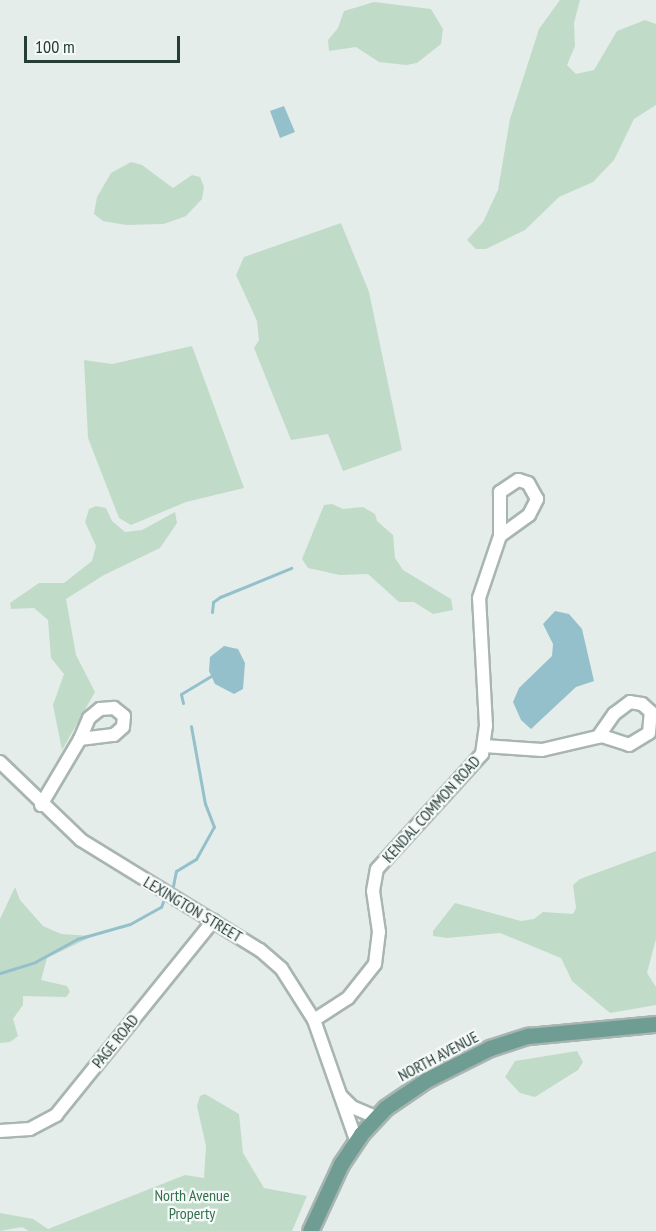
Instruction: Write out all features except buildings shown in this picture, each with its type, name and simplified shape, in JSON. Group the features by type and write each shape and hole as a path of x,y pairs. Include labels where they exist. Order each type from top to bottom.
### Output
{"main road":[{"name":"NORTH AVENUE","path":"310,1231 356,1140 375,1117 431,1077 509,1041 568,1030 656,1024"}],"street":[{"name":"KENDAL COMMON ROAD","path":"314,1020 348,998 375,964 379,932 372,891 377,869 475,762 484,746 479,598 503,526 497,504 500,492 518,480 528,483 537,499 529,515 500,536"},
{"path":"484,746 542,750 598,736"},
{"path":"40,805 80,739"},
{"name":"LEXINGTON STREET","path":"0,762 40,805 81,840 213,921 277,964 296,987 314,1020 356,1140"},
{"name":"PAGE ROAD","path":"0,1131 30,1130 56,1115 213,921"},
{"path":"338,1093 352,1107 375,1117"}],"green space":[{"path":"560,0 580,0 574,23 575,46 567,65 576,74 594,70 617,31 645,20 656,24 656,105 634,119 614,160 593,182 559,197 525,230 486,249 476,249 467,240 483,222 498,190 510,119 539,29"},
{"path":"374,2 431,9 443,29 441,44 417,63 406,65 379,62 356,47 329,51 328,40 338,28 344,11"},
{"path":"131,162 142,165 173,188 192,175 200,177 204,187 202,199 186,216 164,224 126,225 103,221 94,214 97,197 111,173"},
{"path":"341,223 369,292 402,450 343,471 328,434 291,440 254,348 259,340 257,321 236,275 244,257"},
{"path":"192,346 244,488 186,502 131,525 119,518 88,438 84,360 112,364"},
{"path":"332,504 343,509 363,507 375,514 377,521 393,535 395,558 403,570 451,599 453,610 433,614 414,602 399,602 368,574 340,575 308,568 302,559 324,505"},
{"path":"96,506 106,508 112,521 125,532 142,530 175,512 177,523 160,548 104,575 66,599 76,655 95,692 62,750 53,705 64,674 51,658 48,620 34,608 11,609 10,603 39,583 64,583 92,561 96,546 85,522 89,509"},
{"path":"656,851 656,939 647,973 656,987 656,1005 610,1013 572,981 561,958 500,933 447,938 433,936 433,931 455,903 521,921 534,919 543,912 573,914 576,908 573,885 580,879"},
{"path":"15,887 20,900 43,926 61,934 93,936 47,958 41,980 67,986 70,992 66,997 23,996 23,1005 13,1019 18,1036 10,1042 0,1043 0,919"},
{"path":"577,1051 583,1062 578,1070 535,1097 520,1093 505,1077 515,1061"},
{"name":"North Avenue Property","path":"205,1094 239,1114 243,1153 264,1188 307,1196 292,1231 29,1231 22,1227 0,1231 0,1213 33,1219 48,1229 185,1175 204,1178 206,1146 197,1106 200,1096"}],"water":[{"path":"284,106 295,132 280,138 270,111"},
{"path":"555,611 569,614 582,629 594,681 576,687 531,729 521,720 513,702 519,688 552,656 553,644 543,624"},
{"path":"224,646 238,649 245,663 243,689 234,694 215,684 209,671 210,657"}],"waterway":[{"path":"212,612 213,602 220,597 291,568"},
{"path":"183,703 181,694 211,676"},
{"path":"173,886 176,871 196,859 214,827 205,804 191,726"},
{"path":"0,973 35,962 77,939 130,924 161,907 164,899"}]}
